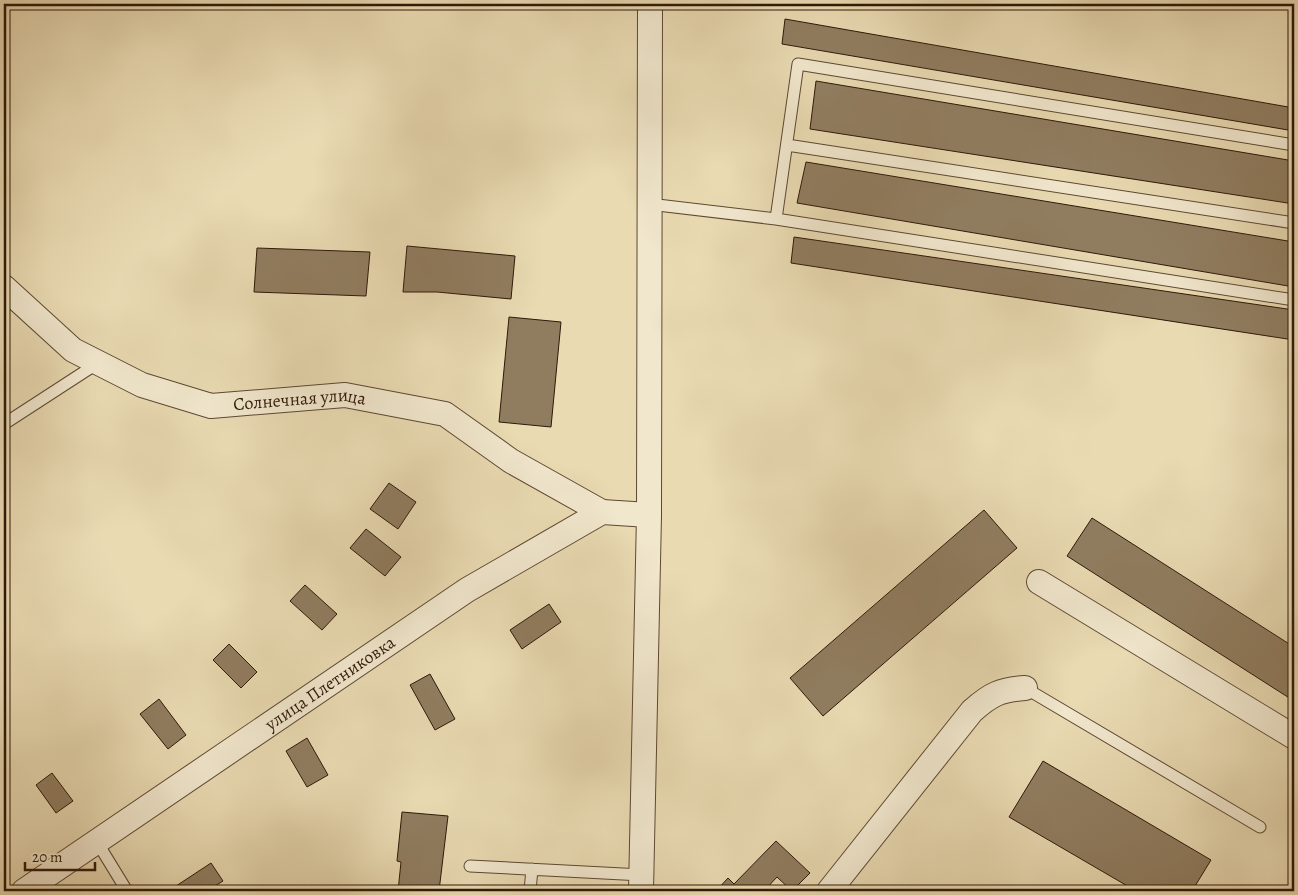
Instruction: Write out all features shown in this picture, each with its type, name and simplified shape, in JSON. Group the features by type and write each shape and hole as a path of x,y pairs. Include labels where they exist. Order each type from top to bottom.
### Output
{"street":[{"path":"641,883 649,515 650,4"},
{"name":"Солнечная улица","path":"4,287 73,350 142,385 210,406 345,395 445,414 511,461 602,512"},
{"path":"602,512 649,515"},
{"name":"улица Плетниковка","path":"24,891 467,590 602,512"},
{"path":"1039,582 1294,737"},
{"path":"829,891 972,711 986,699 1005,690 1025,688"}],"lane":[{"path":"776,219 798,64 1294,145"},
{"path":"787,145 1294,223"},
{"path":"650,204 776,219 1294,300"},
{"path":"4,424 98,363"},
{"path":"1025,688 1260,827"},
{"path":"97,842 127,891"},
{"path":"470,866 532,869 641,883"},
{"path":"530,891 532,869"}],"building":[{"path":"785,19 1294,108 1294,131 782,44"},
{"path":"816,81 1294,161 1294,204 810,129"},
{"path":"806,162 1294,242 1294,287 797,203"},
{"path":"794,237 1294,310 1294,340 791,263"},
{"path":"407,246 515,256 511,299 437,292 403,292"},
{"path":"257,248 370,252 366,296 254,292"},
{"path":"509,317 561,322 551,427 499,422"},
{"path":"389,483 416,502 398,529 370,509"},
{"path":"984,510 1017,548 823,716 790,678"},
{"path":"1092,518 1294,647 1294,701 1067,556"},
{"path":"366,529 401,557 385,576 350,548"},
{"path":"305,585 337,614 322,630 290,601"},
{"path":"549,604 561,622 522,649 510,630"},
{"path":"229,644 257,672 241,688 213,660"},
{"path":"430,674 455,719 435,730 410,685"},
{"path":"159,699 186,735 168,749 140,714"},
{"path":"307,738 328,775 307,787 286,751"},
{"path":"1043,761 1211,860 1192,891 1136,891 1009,817"},
{"path":"52,773 73,801 56,813 36,785"},
{"path":"402,812 448,816 439,891 398,891 401,862 397,861"},
{"path":"776,841 810,873 792,891 777,877 764,891 716,891 728,878 734,884"},
{"path":"211,863 223,881 207,891 175,891 173,888"}]}
